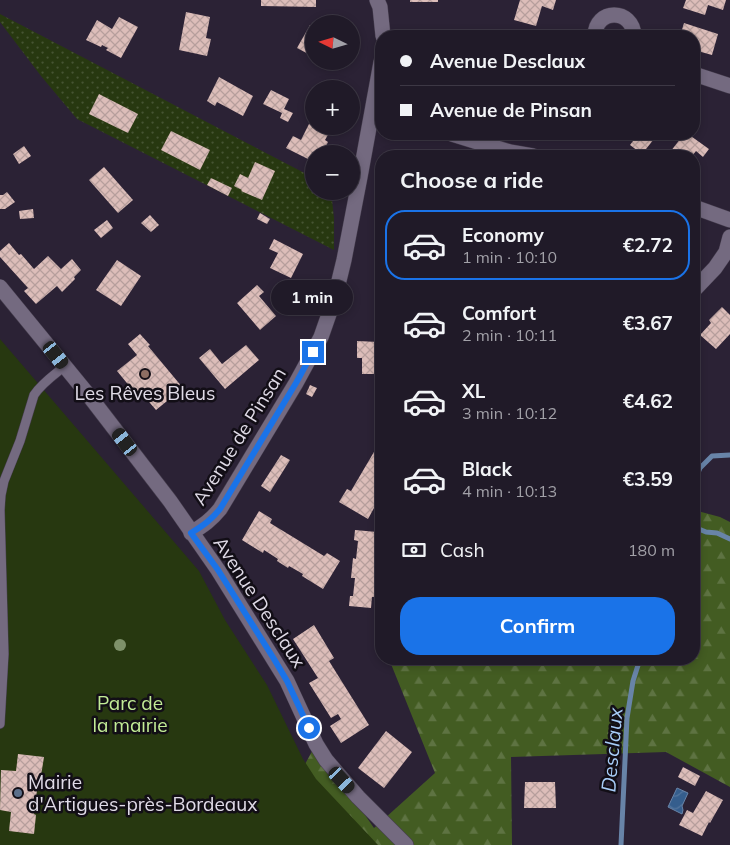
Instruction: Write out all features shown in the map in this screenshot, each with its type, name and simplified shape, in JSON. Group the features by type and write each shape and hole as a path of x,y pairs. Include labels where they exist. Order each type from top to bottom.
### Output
{"street":[{"path":"377,0 380,7 382,30"},
{"path":"595,30 602,19 614,15 626,18 633,30"},
{"path":"700,76 730,86"},
{"name":"Avenue de Pinsan","path":"191,533 206,524 220,509 296,383 321,336 336,296 360,177 375,118"},
{"path":"471,140 504,150"},
{"path":"700,209 730,220"},
{"path":"700,284 715,268 726,252 730,236"},
{"name":"Avenue Desclaux","path":"0,287 90,397 170,501 218,570 287,681 316,744 326,760 358,797 406,845"}],"lane":[{"path":"0,724 4,654 1,628 1,495 4,481 20,441 34,395 44,383 65,366"}],"green space":[{"path":"0,14 305,173 305,200 332,200 334,250 77,119 0,22"},
{"name":"Parc de la mairie","path":"0,339 199,571 225,620 267,685 303,759 316,779 378,845 0,845"},
{"path":"700,512 730,522 730,787 666,752 511,757 512,845 261,845 316,744 374,828 435,773 391,665 700,665"}],"water":[{"path":"677,788 688,793 682,806 682,814 668,807"}],"building":[{"path":"261,0 316,0 316,7 261,6"},
{"path":"410,0 438,0 438,2 410,2"},
{"path":"520,0 556,0 553,10 542,6 536,26 514,20"},
{"path":"686,0 726,0 723,10 708,5 705,15 683,8"},
{"path":"186,12 210,17 206,38 211,39 207,56 179,50"},
{"path":"119,17 138,27 121,58 106,50 108,48 86,40 97,20 112,29"},
{"path":"684,23 718,34 712,55 700,52 700,30 682,30"},
{"path":"305,34 305,52 297,48"},
{"path":"219,77 253,96 243,116 217,102 215,106 207,101"},
{"path":"271,90 289,99 284,109 293,113 288,122 280,118 282,113 263,104"},
{"path":"99,94 138,114 128,133 89,114"},
{"path":"171,131 210,150 200,170 161,150"},
{"path":"305,132 305,135 328,135 325,140 328,142 326,145 305,145 305,158 286,148 293,136 301,140"},
{"path":"632,140 653,140 645,150 637,150 630,145 633,141"},
{"path":"679,140 696,140 709,149 703,157 700,154 700,150 672,150"},
{"path":"24,146 31,156 19,164 13,154"},
{"path":"255,162 275,171 262,200 234,186 240,174 248,178"},
{"path":"104,167 133,200 118,213 89,180"},
{"path":"211,178 232,188 228,196 207,185"},
{"path":"7,192 15,202 5,209 0,209 0,195"},
{"path":"33,209 34,218 20,219 19,211"},
{"path":"260,213 270,219 267,224 257,219"},
{"path":"150,215 159,225 151,232 141,223"},
{"path":"107,220 113,228 101,238 94,230"},
{"path":"274,239 303,254 291,278 270,268 278,253 269,249"},
{"path":"9,243 34,269 48,256 61,269 72,259 81,270 62,292 57,286 36,304 24,291 28,288 0,257 0,251"},
{"path":"117,260 141,276 121,306 96,290"},
{"path":"257,285 264,292 259,296 276,316 260,330 237,303"},
{"path":"722,307 730,315 730,334 716,349 700,335 711,323 709,320"},
{"name":"Les Rêves Bleus","path":"140,334 183,388 156,410 144,396 140,399 117,371 137,355 128,344"},
{"path":"357,341 375,342 375,374 362,374 362,358 357,358"},
{"path":"246,345 259,360 225,389 199,358 210,349 222,364"},
{"path":"310,385 317,388 312,397 306,394"},
{"path":"375,450 375,506 368,519 339,502 347,489 351,491"},
{"path":"281,455 290,460 270,492 261,486"},
{"path":"259,511 272,519 270,523 324,556 327,553 340,561 323,589 302,576 303,574 277,561 278,559 264,550 263,553 242,540"},
{"path":"355,530 375,532 375,589 371,608 349,606 350,596 353,596 355,578 351,578 353,558 356,559 358,541 354,540"},
{"path":"314,625 334,658 329,661 369,725 341,743 330,726 341,719 338,714 331,718 309,683 318,678 293,639"},
{"path":"386,731 412,752 384,788 358,768"},
{"name":"Mairie d'Artigues-près-Bordeaux","path":"18,754 44,757 41,776 39,775 34,814 36,815 34,834 9,831 11,812 0,810 1,770 16,771"},
{"path":"683,767 700,776 695,786 678,777"},
{"path":"525,782 555,782 556,808 524,808"},
{"path":"706,791 723,800 702,836 679,825 687,810 693,813"}],"waterway":[{"name":"Desclaux","path":"700,468 712,456 730,455"},
{"path":"700,530 717,533 730,539"},
{"name":"Desclaux","path":"621,845 627,718 633,681 638,665"}],"place":[{"name":"Les Rêves Bleus","path":"145,374"},
{"name":"Mairie d'Artigues-près-Bordeaux","path":"18,793"}],"route":[{"path":"309,728 287,681 274,659 218,570 191,533 206,524 220,509 313,352"}]}
